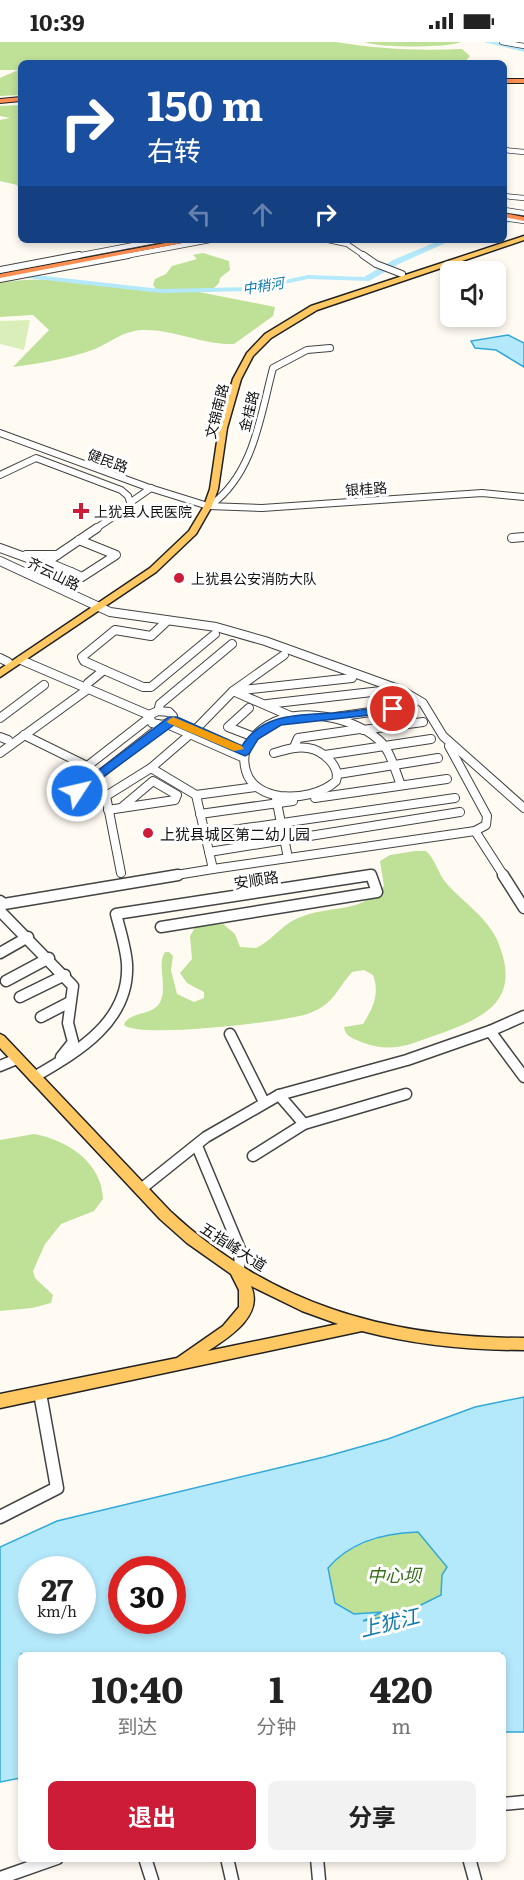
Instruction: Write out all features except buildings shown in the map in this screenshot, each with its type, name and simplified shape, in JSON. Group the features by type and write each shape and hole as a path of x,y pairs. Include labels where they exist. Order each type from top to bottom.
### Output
{"highway":[{"path":"507,82 524,82"},
{"path":"0,102 18,101"},
{"path":"507,213 524,217"},
{"path":"44,268 163,243"},
{"path":"0,276 178,243"}],"main road":[{"name":"文锦南路","path":"507,241 524,236"},
{"name":"文锦南路","path":"507,242 524,236"},
{"name":"文锦南路","path":"205,505 229,379 242,355 261,334 291,315 323,301 502,243"},
{"name":"文锦南路","path":"0,667 4,660 153,570 179,547 205,505 231,398 243,366 268,336 296,317 329,302 503,243"},
{"name":"文锦南路","path":"0,674 94,606"},
{"name":"五指峰大道","path":"0,1039 17,1059 40,1073 141,1189 192,1239 237,1270 277,1292 359,1326 433,1340 524,1344"},
{"path":"177,1364 228,1329 246,1309 246,1290 237,1270"},
{"path":"0,1401 359,1326"}],"street":[{"path":"502,42 524,46"},
{"path":"507,150 524,152"},
{"path":"507,196 524,198"},
{"path":"0,276 22,266 144,243"},
{"path":"44,268 192,243"},
{"path":"342,243 376,264 402,274"},
{"path":"0,264 22,266"},
{"name":"金桂路","path":"205,505 221,500 245,468 273,368 307,350 330,348"},
{"name":"健民路","path":"0,434 205,505"},
{"path":"0,475 29,459 36,458 121,490 131,501"},
{"path":"0,548 44,564 131,505 131,501 151,488"},
{"name":"银桂路","path":"205,505 262,508 482,493 524,497"},
{"path":"512,538 524,537"},
{"path":"47,562 82,577 116,555 79,540"},
{"path":"18,555 57,555"},
{"name":"齐云山路","path":"2,564 54,585 110,612 216,627 265,641 401,690 423,703 444,736"},
{"path":"54,585 71,572"},
{"path":"167,621 151,636 115,630 82,657 84,661 143,687 151,687 215,634"},
{"path":"24,658 153,714 169,712 168,723 80,789 74,791 63,785 64,782 153,714 160,704 232,644"},
{"path":"121,873 106,796 151,768 192,732 233,691 284,655"},
{"path":"0,753 87,686 104,670"},
{"path":"233,691 352,678"},
{"path":"0,718 44,685"},
{"path":"0,746 4,739 87,686"},
{"path":"233,691 295,718"},
{"path":"264,705 381,691"},
{"path":"413,706 333,717 295,718 278,722 254,737 244,755 248,778 256,787 276,799 447,779"},
{"path":"249,708 228,727 254,737"},
{"path":"153,714 155,724 168,723 244,755"},
{"path":"333,717 380,741 401,785"},
{"path":"294,747 298,738 423,722"},
{"path":"24,735 85,765"},
{"path":"444,736 524,808"},
{"path":"40,1073 69,1051 73,1042 68,1023 73,986 49,958 9,919 1,907 213,869 475,831 486,825 487,816 444,736"},
{"path":"325,755 431,739"},
{"path":"274,753 294,747 312,748 325,755 338,774"},
{"path":"338,774 438,758"},
{"path":"151,768 196,795 256,787"},
{"path":"200,814 322,791 334,785 338,774"},
{"path":"108,810 175,800 177,795 153,781 121,808"},
{"path":"196,795 213,869"},
{"path":"205,834 455,798"},
{"path":"276,799 288,858"},
{"path":"209,852 460,812"},
{"path":"475,831 524,908"},
{"name":"安顺路","path":"40,1073 96,1038 121,1004 127,966 116,914 371,875 377,892 161,927"},
{"path":"0,924 9,919"},
{"path":"0,953 28,937"},
{"path":"6,981 49,958"},
{"path":"21,997 65,975"},
{"path":"41,1017 70,1002"},
{"path":"141,1189 197,1146 264,1102 279,1095 407,1060 490,1031 524,1016"},
{"path":"490,1031 524,1077"},
{"path":"230,1034 264,1102"},
{"path":"0,1066 17,1059"},
{"path":"253,1156 304,1124 406,1094"},
{"path":"279,1095 304,1124"},
{"path":"197,1146 240,1249 237,1270"},
{"path":"0,1517 38,1500 57,1488 40,1393"},
{"path":"506,1803 524,1802"},
{"path":"0,1878 46,1862"},
{"path":"146,1862 152,1880"},
{"path":"228,1862 232,1880"},
{"path":"317,1862 319,1880"},
{"path":"470,1862 475,1880"}],"green space":[{"path":"0,42 336,42 398,49 462,49 470,56 467,60 18,60 18,70 0,70"},
{"path":"365,42 461,42 413,46"},
{"path":"18,70 18,95 0,96 0,78"},
{"path":"18,105 18,187 0,181 0,120 10,118 0,116 0,106"},
{"path":"203,253 229,261 230,270 220,278 219,283 213,289 194,291 275,307 273,316 234,344 222,344 154,330 142,330 123,335 95,349 75,355 13,367 49,330 33,315 0,317 0,283 40,279 158,291 153,285 155,279 166,274 172,266 197,259 193,255"},
{"path":"30,320 24,350 0,344 0,321"},
{"path":"426,851 447,884 482,918 498,942 506,977 503,991 486,1012 459,1027 392,1048 353,1039 344,1027 363,1024 376,995 373,975 364,970 352,972 325,1005 296,1017 183,1030 135,1029 124,1025 135,1015 151,1010 159,1004 163,991 162,963 165,952 173,956 171,970 177,994 194,1002 204,998 204,992 187,983 180,973 192,959 190,936 196,926 223,924 235,934 240,947 256,948 298,918 365,901 384,886 380,861 390,855"},
{"path":"34,1134 59,1142 81,1155 97,1174 103,1199 94,1211 61,1224 45,1244 33,1271 35,1278 53,1295 51,1303 32,1308 0,1311 0,1140"},
{"name":"中心坝","path":"418,1531 447,1567 442,1575 441,1595 407,1612 359,1622 379,1613 354,1614 335,1603 328,1568 337,1559 369,1541"}],"water":[{"path":"508,335 524,343 524,367 496,350 475,348 471,341"},
{"name":"上犹江","path":"524,1397 524,1732 506,1732 506,1652 18,1652 18,1779 0,1782 0,1547 57,1521 324,1457 388,1439 475,1407","holes":["418,1532 447,1567 442,1575 441,1595 407,1612 363,1621 382,1612 354,1614 335,1603 328,1568 357,1545 393,1534"]}],"waterway":[{"name":"中稍河","path":"487,42 524,50"},
{"name":"中稍河","path":"507,221 524,217"},
{"name":"中稍河","path":"0,273 161,291 252,289 308,277 366,279 396,262 441,243"}],"slow traffic":[{"path":"173,721 238,749"}],"place":[{"name":"上犹县人民医院","path":"81,511"},
{"name":"上犹县公安消防大队","path":"179,578"},
{"name":"上犹县城区第二幼儿园","path":"148,833"}],"route":[{"path":"77,791 163,725 173,720 245,752 254,737 278,722 304,717 333,717 393,709"}]}
